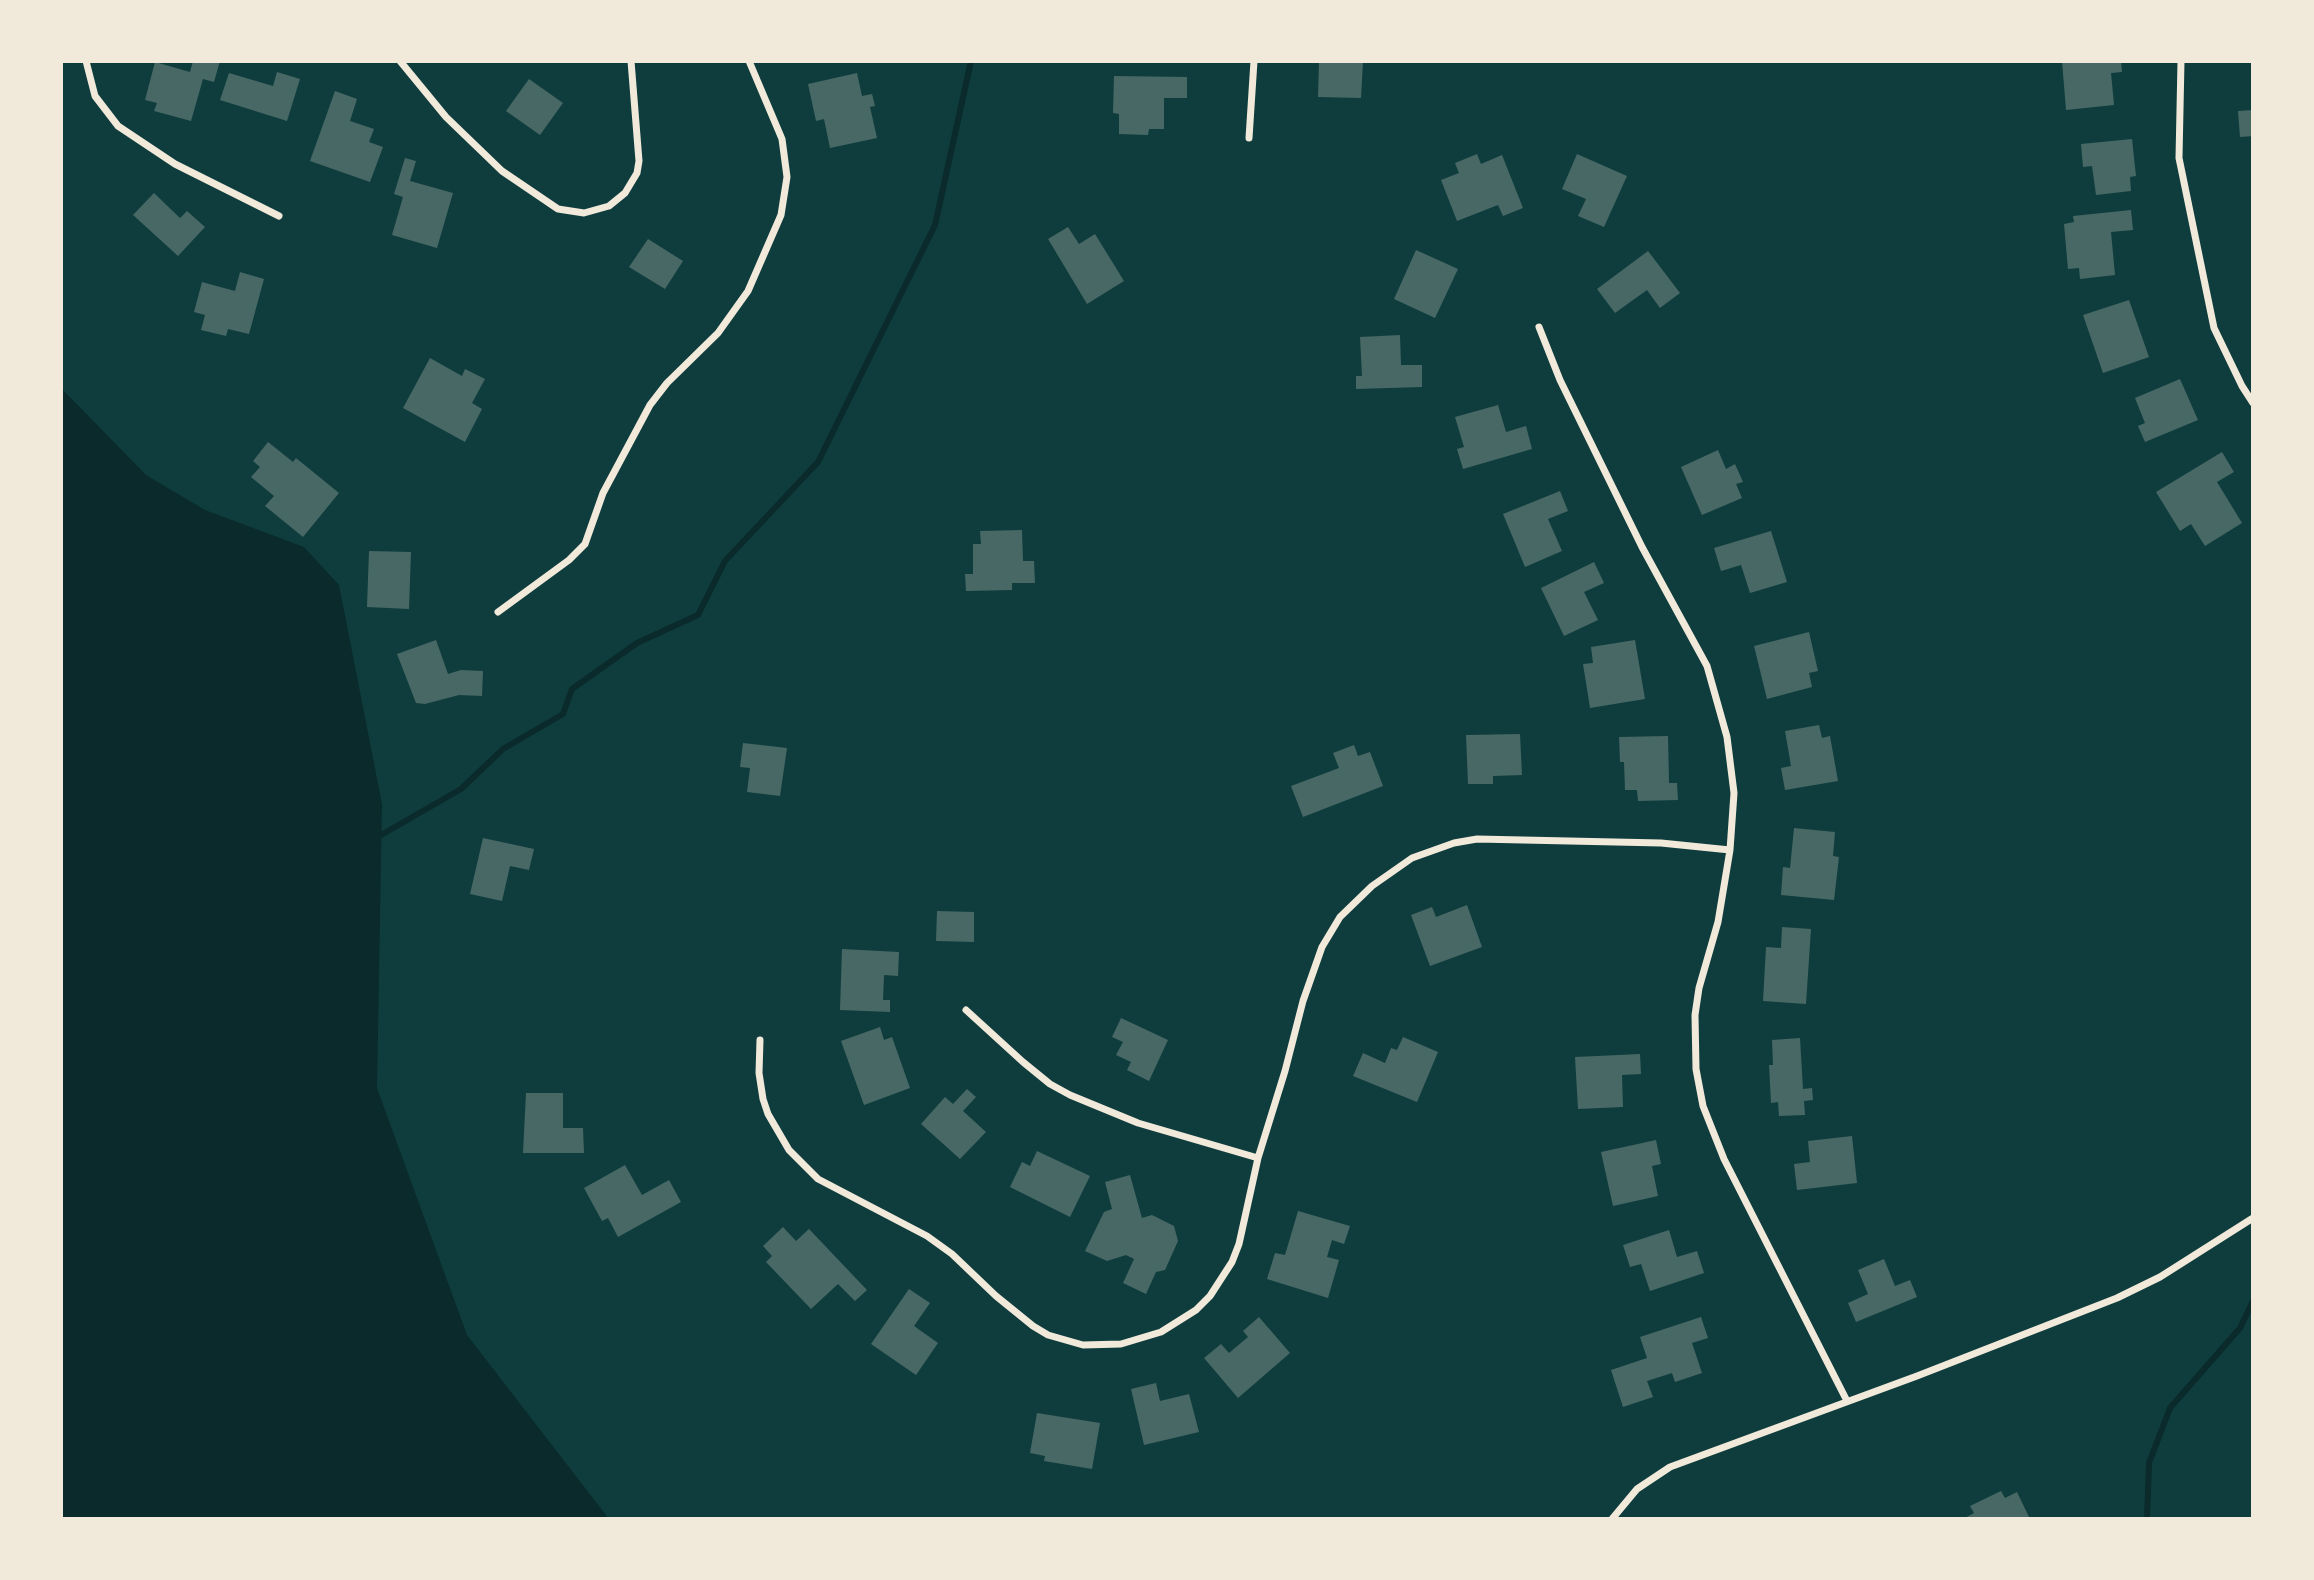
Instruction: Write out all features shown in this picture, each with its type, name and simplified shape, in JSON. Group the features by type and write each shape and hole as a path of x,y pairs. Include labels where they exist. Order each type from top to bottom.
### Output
{"street":[{"path":"86,61 95,96 118,126 175,164 279,216"},
{"path":"400,61 446,117 502,171 558,209 584,213 609,206 625,193 637,173 639,161 631,61"},
{"path":"498,612 569,560 585,544 603,493 650,405 667,383 718,334 748,291 781,215 787,177 782,139 749,61"},
{"path":"1249,138 1254,61"},
{"path":"2181,61 2179,158 2214,328 2253,403"},
{"path":"1539,327 1560,380 1636,536 1707,666 1727,737 1734,793 1730,850 1718,922 1699,988 1695,1015 1696,1069 1703,1106 1724,1160 1847,1401"},
{"path":"760,1040 759,1073 763,1099 777,1133 818,1179 927,1236 952,1254 1032,1326 1065,1341 1101,1346 1141,1339 1161,1332 1196,1310 1210,1296 1232,1262 1239,1244 1258,1157 1285,1071 1303,1001 1322,947 1340,917 1372,886 1397,867 1433,850 1477,839 1661,843 1730,850"},
{"path":"967,1010 1023,1062 1050,1084 1070,1095 1138,1123 1258,1157"},
{"path":"1612,1519 1637,1489 1670,1468 2084,1312 2128,1293 2174,1268 2253,1218"}],"water":[{"path":"61,388 146,475 205,510 304,547 339,585 382,804 377,1088 467,1335 609,1519 61,1519"}],"building":[{"path":"193,61 220,61 214,82 203,79 191,121 154,111 157,103 145,100 155,62 190,72"},
{"path":"1319,61 1363,61 1361,98 1318,97"},
{"path":"2062,61 2121,61 2122,72 2111,73 2114,105 2066,110"},
{"path":"277,72 300,79 287,121 220,100 229,73 273,86"},
{"path":"857,73 862,96 872,94 875,106 870,107 877,138 830,148 824,119 816,121 808,84"},
{"path":"1114,76 1187,77 1187,98 1164,98 1164,129 1149,129 1148,135 1119,134 1119,114 1113,113"},
{"path":"529,79 563,103 540,135 506,111"},
{"path":"335,91 357,99 350,121 374,129 369,142 383,147 370,182 310,161"},
{"path":"2253,110 2253,136 2240,137 2238,111"},
{"path":"2132,139 2136,176 2130,177 2131,191 2096,195 2092,166 2083,167 2081,144"},
{"path":"1477,154 1481,164 1502,155 1523,208 1503,216 1498,205 1457,221 1441,180 1459,173 1455,163"},
{"path":"1577,154 1627,176 1604,227 1578,216 1586,199 1562,189"},
{"path":"405,158 416,161 410,181 453,193 437,248 392,235 403,197 394,194"},
{"path":"154,193 180,218 187,211 205,227 178,256 133,215"},
{"path":"2131,210 2133,230 2111,232 2115,275 2080,279 2079,268 2068,269 2064,224 2074,222 2073,216"},
{"path":"1068,227 1079,244 1095,234 1124,281 1087,304 1048,239"},
{"path":"648,239 683,261 665,289 629,267"},
{"path":"1416,250 1458,269 1435,318 1394,299"},
{"path":"1648,251 1680,293 1660,308 1647,290 1615,313 1597,289"},
{"path":"240,272 264,279 249,334 228,329 226,336 201,330 205,315 194,312 202,282 235,291"},
{"path":"2129,300 2149,357 2103,373 2083,315"},
{"path":"1400,335 1401,365 1422,365 1422,387 1356,389 1356,376 1362,376 1360,337"},
{"path":"430,358 462,376 465,369 485,379 472,403 482,409 465,442 403,408"},
{"path":"2180,379 2198,420 2145,442 2138,426 2145,423 2135,398"},
{"path":"1498,405 1506,432 1526,426 1532,449 1463,469 1457,449 1464,447 1455,417"},
{"path":"268,442 293,462 296,458 339,493 303,537 265,506 274,496 251,477 260,467 253,461"},
{"path":"1718,450 1726,469 1735,464 1743,482 1736,484 1742,498 1702,515 1681,467"},
{"path":"2222,452 2234,472 2217,482 2242,523 2205,546 2191,524 2180,531 2156,492"},
{"path":"1560,491 1568,511 1548,519 1562,551 1525,567 1503,514"},
{"path":"1022,530 1023,561 1034,561 1035,583 1012,583 1012,590 966,591 965,574 973,574 973,544 981,544 980,531"},
{"path":"1771,531 1787,582 1750,593 1741,565 1721,571 1714,548"},
{"path":"369,551 411,552 409,609 367,607"},
{"path":"1594,562 1604,583 1584,592 1598,620 1564,636 1541,588"},
{"path":"1809,632 1818,671 1809,673 1812,687 1767,699 1754,646"},
{"path":"436,640 448,674 461,670 483,671 482,696 459,695 425,704 416,703 397,654"},
{"path":"1635,640 1645,699 1590,708 1583,664 1593,663 1591,647"},
{"path":"1819,725 1822,738 1830,736 1838,781 1785,790 1781,768 1791,766 1785,731"},
{"path":"1520,734 1522,775 1493,776 1493,784 1468,784 1466,735"},
{"path":"1668,736 1669,783 1677,783 1678,800 1638,801 1637,790 1625,790 1624,762 1620,762 1619,737"},
{"path":"743,743 787,748 780,796 747,792 750,768 740,767"},
{"path":"1354,745 1358,756 1370,752 1383,786 1303,817 1291,786 1339,768 1333,753"},
{"path":"1794,828 1835,832 1833,856 1839,857 1834,900 1781,895 1783,867 1790,868"},
{"path":"483,838 534,849 529,870 510,866 502,901 470,894"},
{"path":"1467,905 1482,947 1430,966 1411,915 1432,907 1436,917"},
{"path":"937,911 974,912 974,942 936,941"},
{"path":"1782,927 1811,929 1806,1004 1763,1001 1766,947 1781,948"},
{"path":"842,949 899,952 898,976 884,975 883,1000 890,1000 890,1012 840,1010"},
{"path":"1121,1018 1168,1040 1149,1081 1127,1070 1131,1062 1116,1055 1123,1042 1112,1037"},
{"path":"880,1027 884,1040 892,1037 910,1088 864,1105 841,1041"},
{"path":"1403,1037 1438,1052 1417,1102 1353,1076 1363,1053 1385,1063 1391,1048 1397,1050"},
{"path":"1800,1038 1803,1089 1812,1088 1813,1100 1804,1101 1805,1115 1779,1116 1778,1102 1771,1103 1769,1065 1773,1065 1772,1040"},
{"path":"1640,1054 1641,1074 1622,1075 1623,1107 1578,1109 1575,1057"},
{"path":"967,1089 976,1097 963,1111 986,1132 960,1159 921,1124 945,1097 953,1104"},
{"path":"526,1093 563,1093 563,1128 583,1128 584,1153 523,1153"},
{"path":"1852,1136 1857,1183 1797,1190 1794,1164 1810,1162 1808,1141"},
{"path":"1656,1140 1661,1164 1652,1166 1658,1196 1613,1206 1601,1152"},
{"path":"1037,1151 1090,1176 1070,1217 1010,1187 1022,1162 1030,1166"},
{"path":"625,1165 642,1195 669,1180 681,1202 618,1237 608,1218 602,1221 584,1188"},
{"path":"1130,1175 1142,1218 1152,1215 1174,1226 1178,1241 1165,1270 1156,1272 1146,1294 1123,1283 1134,1259 1126,1255 1107,1261 1085,1251 1104,1212 1112,1209 1105,1182"},
{"path":"1298,1211 1350,1226 1344,1244 1332,1240 1327,1257 1339,1260 1328,1298 1267,1279 1275,1253 1285,1255"},
{"path":"783,1227 796,1241 809,1229 867,1290 855,1301 838,1284 811,1309 766,1262 772,1256 763,1246"},
{"path":"1669,1230 1677,1257 1697,1251 1704,1273 1650,1291 1641,1264 1630,1267 1623,1245"},
{"path":"1884,1259 1895,1286 1910,1280 1917,1297 1856,1322 1848,1303 1868,1294 1858,1270"},
{"path":"909,1289 930,1303 914,1326 938,1343 916,1375 871,1344"},
{"path":"1259,1317 1290,1353 1238,1398 1204,1358 1221,1344 1229,1353 1248,1337 1243,1331"},
{"path":"1701,1317 1708,1338 1692,1343 1702,1373 1675,1382 1672,1373 1647,1381 1653,1397 1623,1407 1611,1370 1647,1358 1640,1337"},
{"path":"1156,1383 1160,1401 1189,1394 1199,1432 1144,1445 1131,1389"},
{"path":"1037,1413 1100,1423 1092,1469 1044,1461 1045,1456 1030,1453"},
{"path":"2001,1491 2005,1498 2017,1492 2030,1519 1963,1519 1974,1513 1970,1506"}],"waterway":[{"path":"376,838 461,789 503,749 563,714 572,689 637,643 698,615 725,561 818,462 935,225 971,61"},
{"path":"2147,1519 2149,1463 2170,1408 2240,1328 2253,1301"}]}
